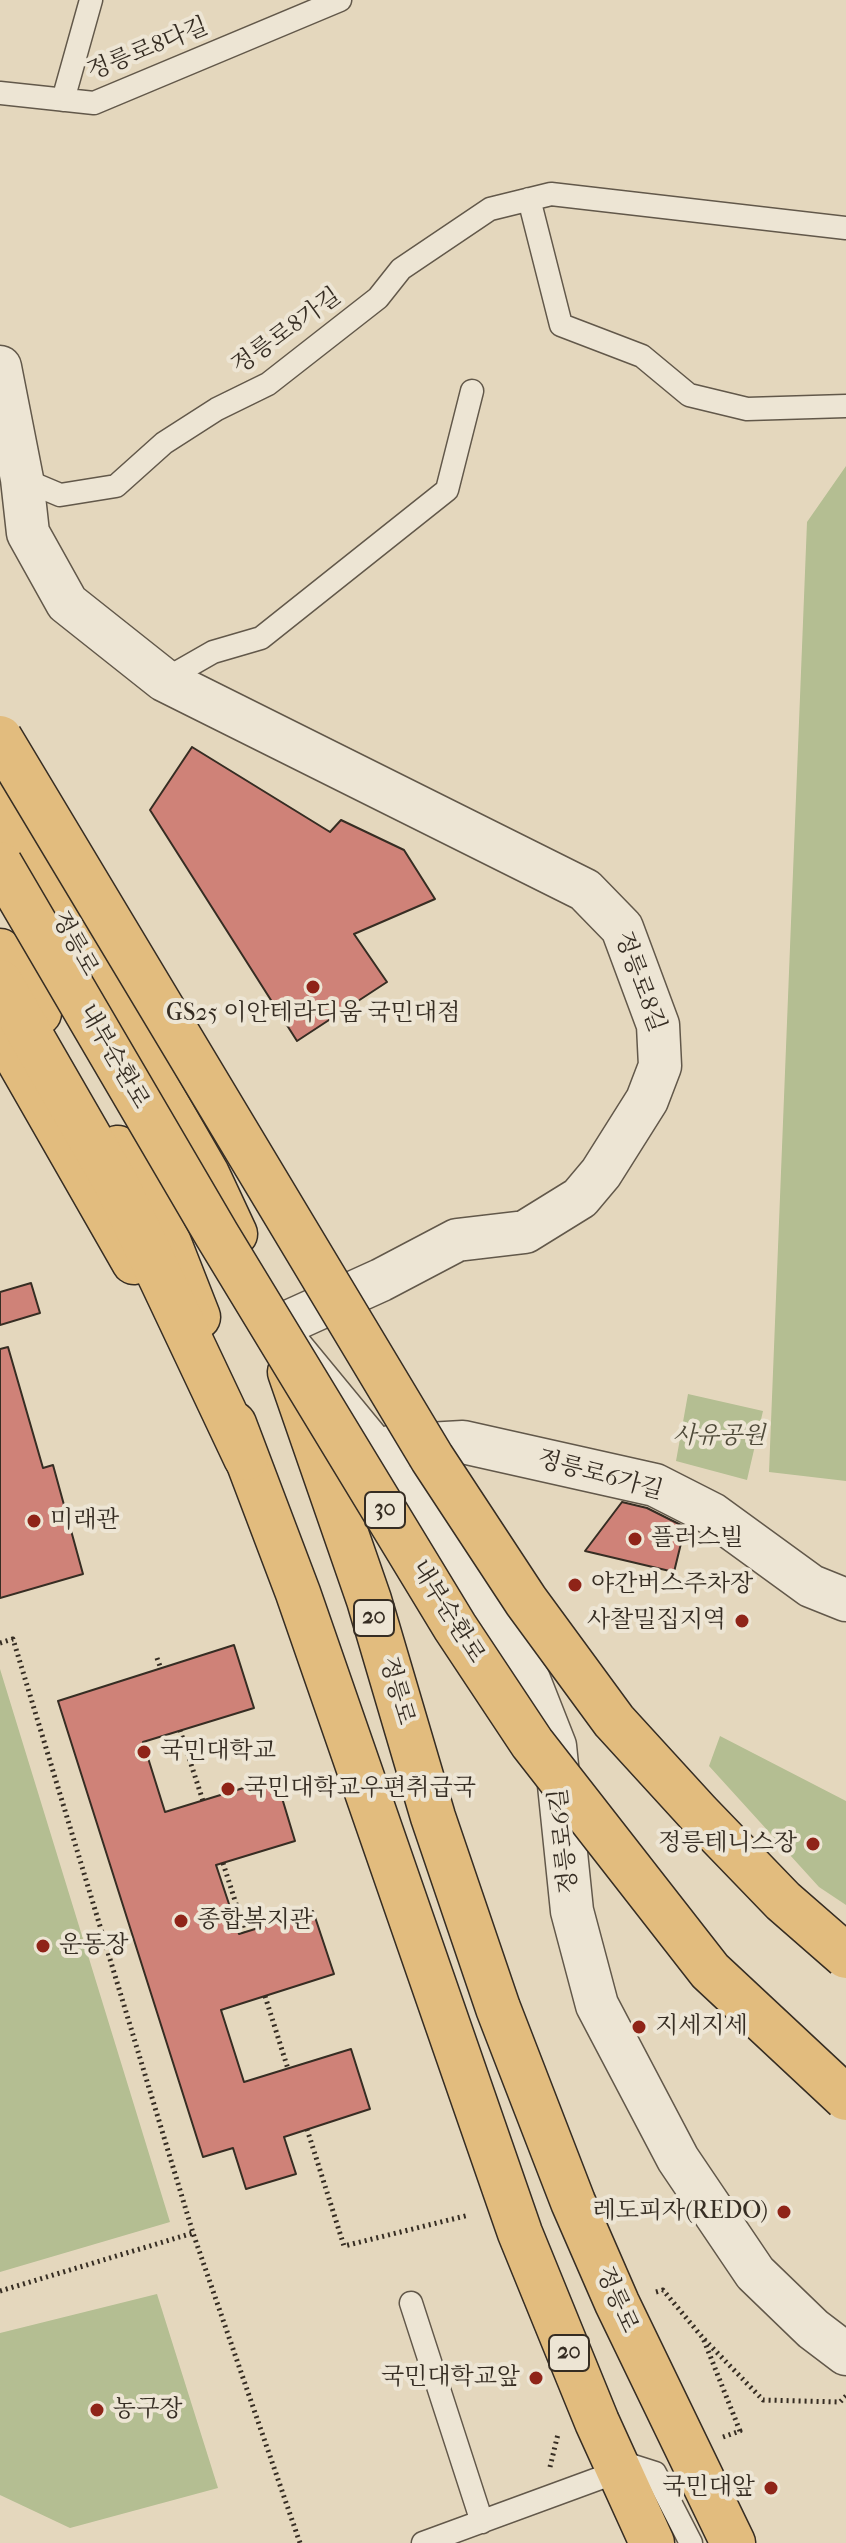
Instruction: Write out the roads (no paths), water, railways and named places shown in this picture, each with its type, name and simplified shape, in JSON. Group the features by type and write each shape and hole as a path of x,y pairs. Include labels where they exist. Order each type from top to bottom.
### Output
{"main road":[{"path":"0,738 432,1458 526,1601 614,1721 783,1901 846,1956"},
{"path":"0,805 18,870"},
{"name":"정릉로","path":"0,814 18,870 207,1174 275,1328 369,1600 433,1817 498,2008 579,2216 633,2340 733,2543"},
{"name":"내부순환로","path":"18,870 217,1235 455,1627 532,1743 710,1971 846,2098"},
{"path":"2,961 138,1225 246,1458"},
{"name":"20","path":"2,961 153,1207 182,1273 246,1458 298,1593 520,2233 619,2472 652,2543"},
{"path":"0,1028 246,1458"}],"street":[{"name":"정릉로8길","path":"0,367 22,479 28,533 67,603 164,680 585,890 622,928 658,1025 662,1047 656,1081 601,1173 580,1198 525,1232 457,1240 381,1280 275,1328"},
{"name":"정릉로6길","path":"275,1328 373,1447 529,1680 547,1718 555,1746 572,1911 597,2005 678,2159 755,2273 813,2329 846,2354"},
{"name":"정릉로6가길","path":"373,1447 463,1442 655,1485 712,1514 811,1586 846,1600"}],"lane":[{"name":"정릉로8다길","path":"63,100 91,0"},
{"name":"정릉로8다길","path":"0,93 94,103 340,0"},
{"name":"정릉로8가길","path":"22,479 60,495 116,486 164,443 280,374 378,298 401,269 490,209 551,194 846,228"},
{"path":"529,199 561,325 642,356 689,395 747,409 846,406"},
{"path":"164,680 213,652 261,638 447,490 472,391"},
{"path":"411,2303 482,2522"},
{"path":"423,2543 633,2466 655,2473 691,2543"}],"place":[{"name":"GS25 이안테라디움 국민대점","path":"313,987"},
{"name":"미래관","path":"34,1521"},
{"name":"플러스빌","path":"635,1539"},
{"name":"야간버스주차장","path":"575,1585"},
{"name":"사찰밀집지역","path":"742,1621"},
{"name":"국민대학교","path":"144,1752"},
{"name":"국민대학교우편취급국","path":"228,1789"},
{"name":"정릉테니스장","path":"813,1844"},
{"name":"종합복지관","path":"181,1921"},
{"name":"운동장","path":"43,1946"},
{"name":"지세지세","path":"639,2027"},
{"name":"레도피자(REDO)","path":"784,2212"},
{"name":"국민대학교앞","path":"536,2378"},
{"name":"농구장","path":"97,2410"},
{"name":"국민대앞","path":"771,2488"}],"park label":[{"name":"사유공원","path":"719,1437"}]}
